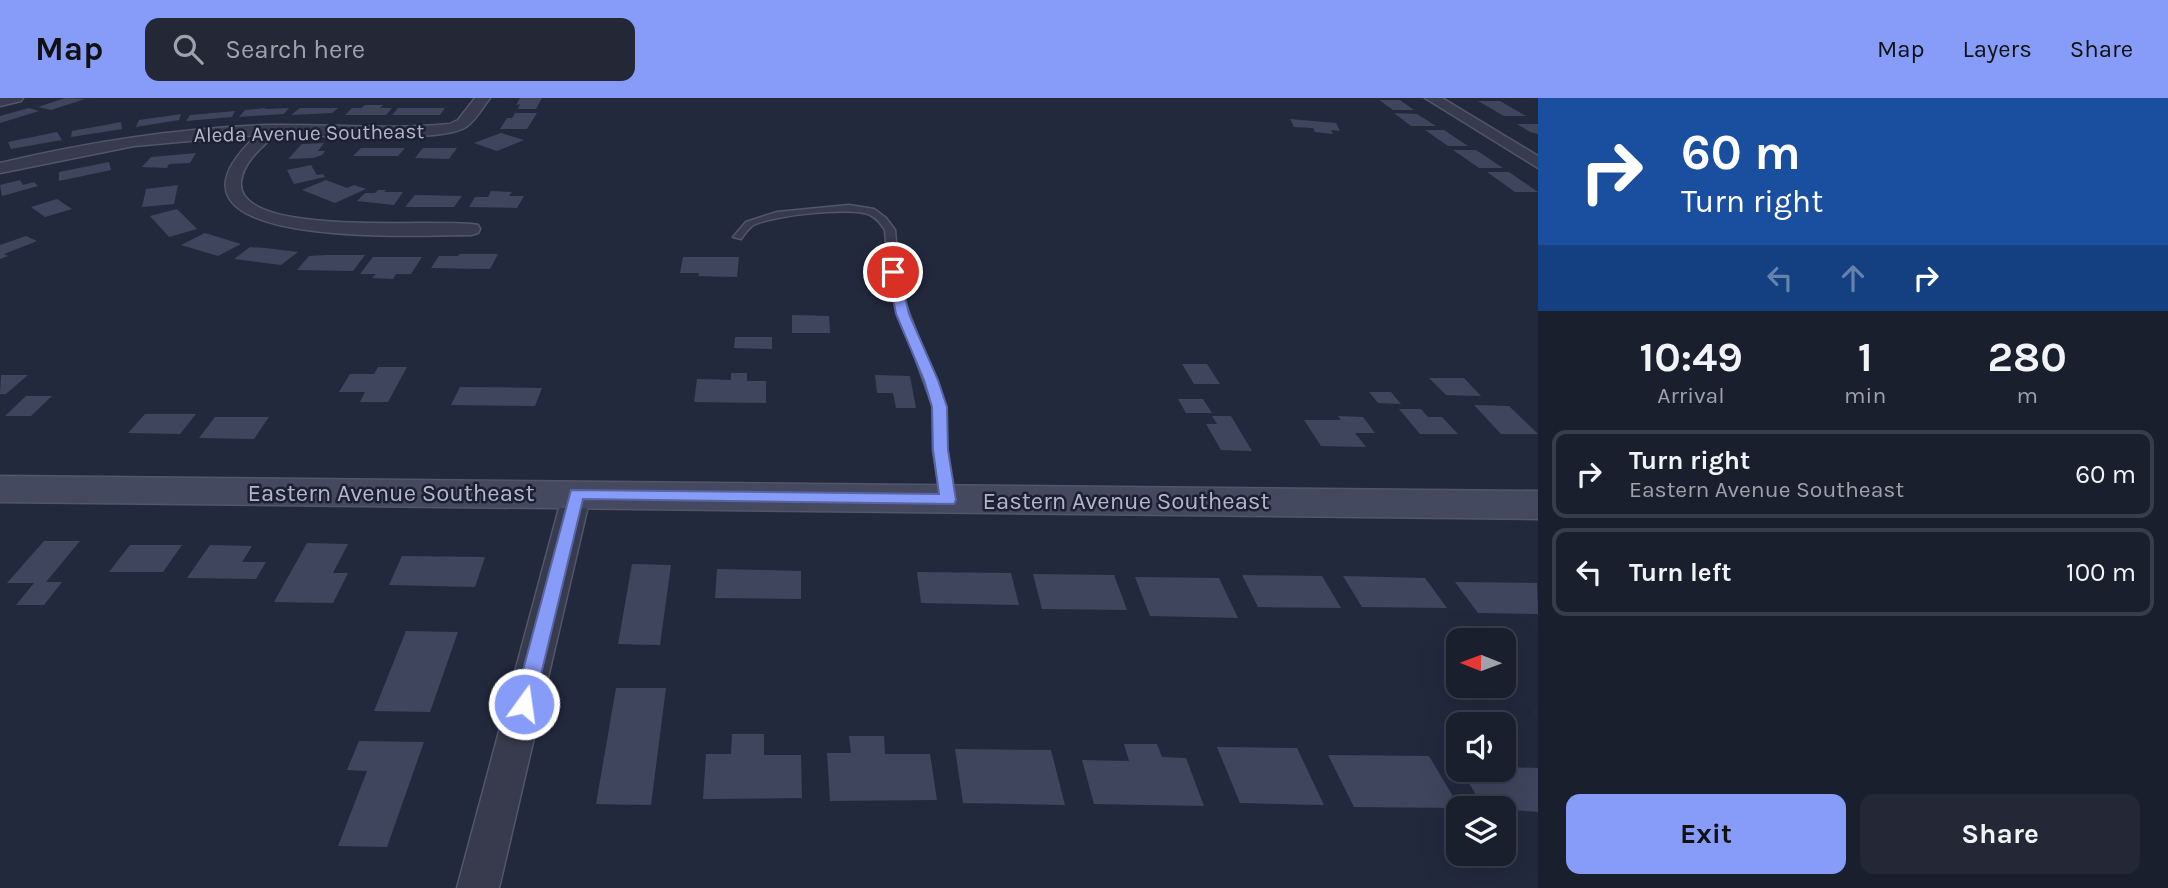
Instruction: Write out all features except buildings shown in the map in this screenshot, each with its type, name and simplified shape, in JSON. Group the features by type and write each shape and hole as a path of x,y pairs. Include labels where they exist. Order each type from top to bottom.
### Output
{"street":[{"path":"0,102 16,98"},
{"name":"Aleda Avenue Southeast","path":"0,168 106,146 167,137 271,130 453,128 463,123 483,98"},
{"path":"1432,98 1538,163"},
{"path":"271,130 244,156 233,181 233,192 240,201 253,209 291,222 330,229 471,229"},
{"name":"Eastern Avenue Southeast","path":"0,489 1538,505"},
{"path":"478,888 577,494"}],"lane":[{"path":"738,237 749,223 780,214 849,208 871,211 883,220 890,230 895,289 939,407 940,450 948,500"}],"route":[{"path":"524,704 577,494 948,500 940,450 939,407 931,380 903,314 893,272"}]}
